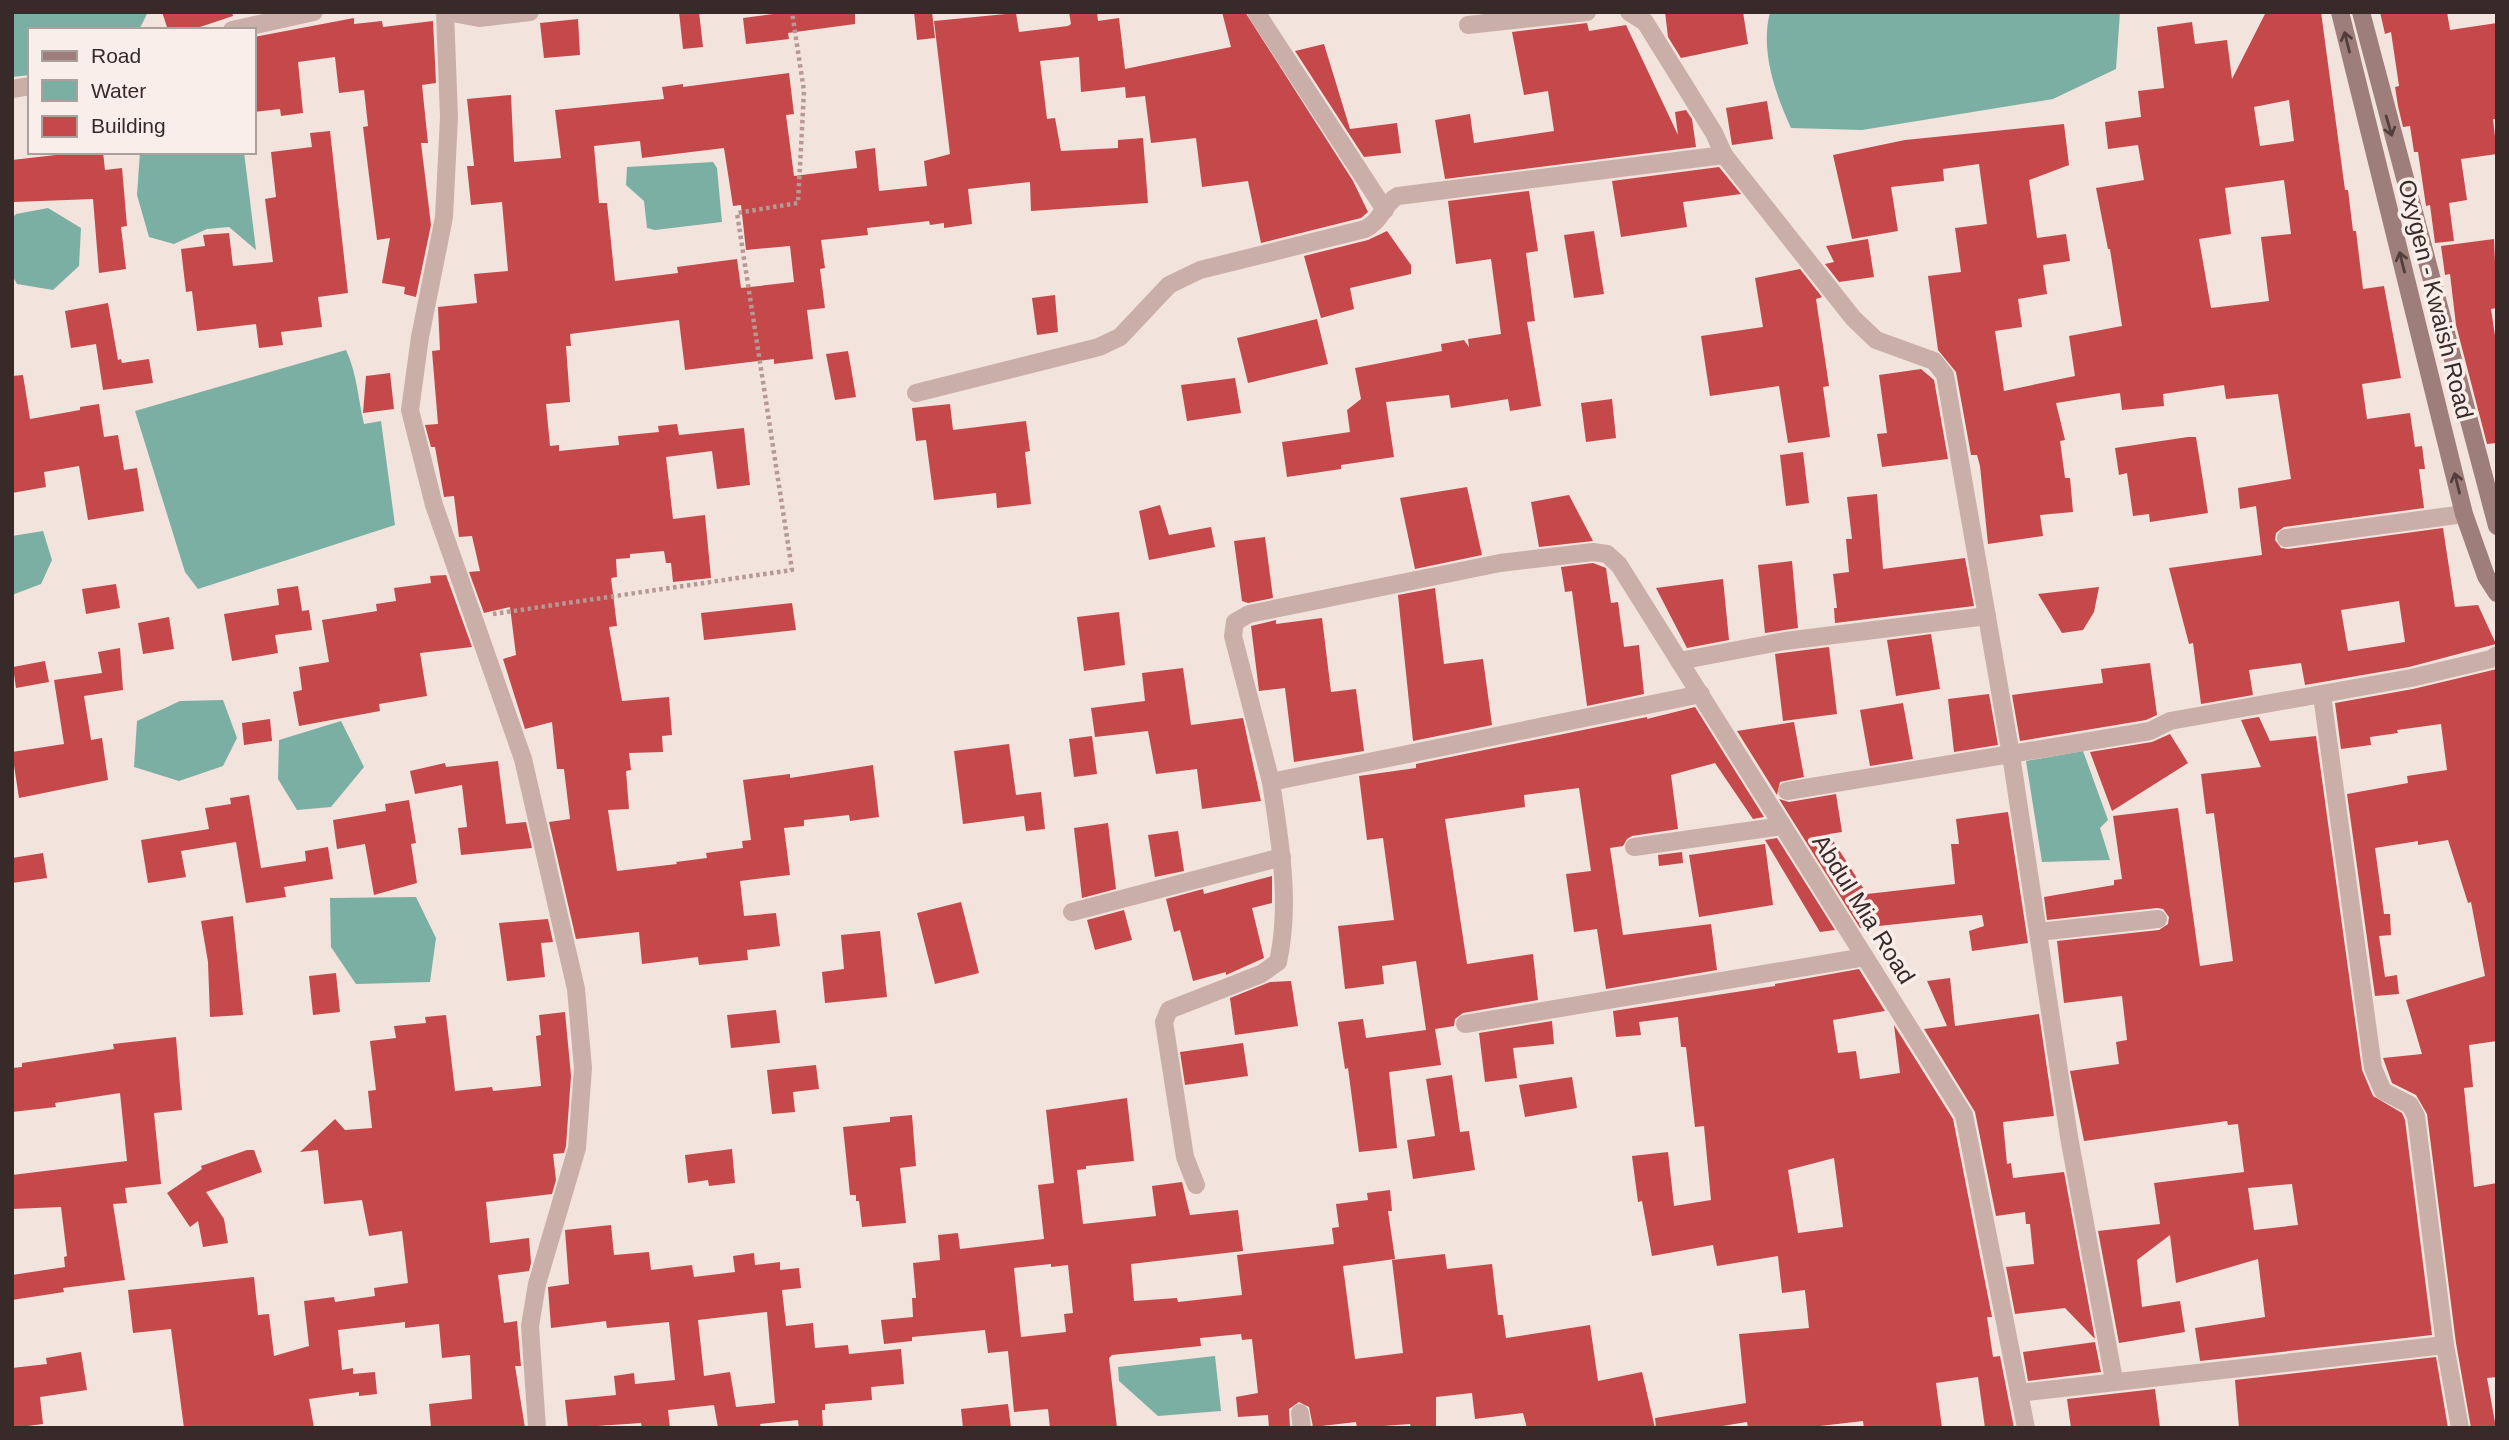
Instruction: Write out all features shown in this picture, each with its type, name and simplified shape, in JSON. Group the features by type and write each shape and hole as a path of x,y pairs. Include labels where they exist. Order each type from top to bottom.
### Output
{"main road":[{"name":"Oxygen - Kwaish Road","path":"2340,12 2464,514 2486,576 2497,593"},
{"name":"Oxygen - Kwaish Road","path":"2361,12 2497,526"}],"street":[{"path":"241,28 314,12"},
{"path":"530,12 479,18 446,12 449,117 444,217 420,337 410,410 433,505 475,617 523,759 576,989 583,1068 577,1149 537,1284 530,1326 537,1428"},
{"path":"1256,12 1385,210"},
{"path":"1468,25 1587,12"},
{"path":"1629,12 1645,22 1714,133 1724,155 1853,318 1876,340 1934,361 1945,375 2011,755 2069,1137 2114,1380"},
{"path":"916,393 1099,347 1119,337 1169,285 1200,270 1365,229 1378,223 1391,199 1398,196 1724,155"},
{"path":"2286,538 2464,514"},
{"name":"Abdul Mia Road","path":"1272,782 1233,636 1236,622 1249,614 1500,563 1593,552 1608,554 1619,565 1701,694 1964,1115 2026,1428"},
{"path":"1679,661 1785,641 1987,616"},
{"path":"1787,792 2150,731 2170,721 2411,678 2491,659 2497,655"},
{"path":"1196,1185 1185,1157 1164,1022 1169,1010 1261,974 1278,962 1284,935 1282,857 1272,782 1701,694"},
{"path":"2322,695 2373,1068 2382,1091 2410,1105 2416,1116 2445,1345 2460,1428"},
{"path":"1634,847 1783,826"},
{"path":"1072,912 1282,857"},
{"path":"2038,932 2158,919"},
{"path":"1465,1024 1865,957"},
{"path":"2019,1393 2114,1380 2445,1345"}],"path":[{"path":"475,617 792,569 737,213 798,203 804,91 792,12"}],"water":[{"path":"12,12 148,12 140,28 28,28 28,75 12,77"},
{"path":"1770,12 2120,12 2116,69 2053,99 1862,130 1791,128 1775,86 1768,57 1767,27"},
{"path":"140,154 244,154 256,250 229,227 207,229 174,244 149,237 137,195"},
{"path":"713,162 717,168 722,222 655,230 647,228 644,201 626,185 627,167"},
{"path":"48,208 81,228 79,266 53,290 17,284 12,275 12,218 16,214"},
{"path":"346,350 355,377 364,424 381,421 395,525 198,589 185,572 135,411"},
{"path":"43,531 52,560 41,584 12,595 12,536"},
{"path":"223,700 237,738 223,766 179,781 134,767 137,721 180,701"},
{"path":"341,721 364,767 331,807 297,810 278,779 279,740"},
{"path":"2083,751 2108,820 2100,828 2110,860 2042,862 2026,761"},
{"path":"416,897 436,938 430,982 356,984 331,947 330,898"},
{"path":"1215,1356 1221,1411 1158,1416 1119,1381 1118,1367"}],"building":[{"path":"162,12 232,12 233,16 197,28 167,28"},
{"path":"679,12 699,12 703,47 683,49"},
{"path":"788,12 855,12 855,24 788,33 789,39 746,44 743,18"},
{"path":"914,12 932,12 935,38 917,40"},
{"path":"1069,12 1097,12 1098,21 1119,18 1125,69 1231,47 1222,12 1245,12 1353,181 1368,212 1361,218 1261,243 1248,181 1202,187 1196,138 1151,143 1145,96 1126,98 1125,87 1081,92 1079,57 1040,61 1047,119 1055,118 1061,151 1118,148 1118,140 1143,138 1148,203 1031,211 1030,182 968,189 972,224 944,228 944,223 930,225 929,221 867,228 868,235 821,240 825,268 820,269 825,308 807,310 813,359 774,364 774,359 685,370 679,320 570,334 571,346 566,346 570,402 546,404 550,446 559,445 559,451 619,445 618,436 659,432 658,426 677,424 679,435 744,428 750,485 717,489 712,451 666,457 673,519 705,515 711,578 673,582 671,563 666,563 664,551 630,554 630,558 616,559 617,577 611,578 617,626 609,627 622,701 669,697 672,735 662,736 663,752 629,753 631,770 626,771 629,809 608,810 617,871 677,864 676,862 707,858 706,853 743,848 742,841 751,840 743,780 790,774 790,778 873,765 879,817 850,821 849,815 804,820 804,826 784,828 790,875 740,881 744,916 776,913 780,946 747,950 748,960 699,965 698,957 642,964 639,932 576,939 549,822 570,819 564,769 557,769 552,722 525,729 503,659 516,655 510,607 484,613 469,572 480,571 472,536 459,537 454,496 444,497 435,447 431,447 425,425 438,424 432,351 440,350 438,307 477,303 474,274 508,271 502,202 471,205 467,166 474,166 467,99 511,95 514,162 561,158 555,110 664,99 662,87 683,84 683,87 789,73 794,114 786,115 794,176 857,168 855,151 875,148 879,191 927,186 924,161 950,154 934,21 1016,13 1019,32 1071,24","holes":["640,141 642,158 724,148 733,206 741,205 746,250 790,246 794,282 741,288 737,259 677,267 678,273 615,281 607,203 599,203 594,146"]},
{"path":"1665,12 1743,12 1748,44 1681,58 1668,37"},
{"path":"2266,12 2321,12 2345,190 2348,190 2353,231 2356,231 2363,289 2384,286 2401,378 2362,384 2367,419 2410,413 2415,447 2422,446 2425,469 2419,469 2424,508 2284,527 2276,533 2275,540 2281,548 2288,549 2443,528 2455,607 2478,605 2496,644 2409,667 2305,685 2301,663 2249,670 2253,695 2201,704 2193,643 2189,644 2169,568 2262,555 2256,506 2240,509 2238,488 2291,479 2278,394 2226,399 2224,385 2163,394 2164,406 2122,410 2120,393 2056,403 2065,440 2060,441 2065,478 2070,478 2073,512 2040,515 2043,536 1988,544 1980,466 1977,455 1971,455 1956,372 1938,350 1928,276 1961,272 1955,228 1987,224 1979,164 1943,169 1944,181 1891,187 1898,231 1852,239 1833,155 1905,140 2064,124 2069,165 2029,180 2037,238 2066,234 2070,261 2043,265 2047,294 2018,299 2022,327 1995,331 2004,391 2075,376 2069,336 2122,326 2110,249 2096,188 2144,180 2138,145 2108,149 2105,122 2141,117 2138,91 2164,88 2157,27 2192,22 2195,44 2227,40 2232,79","holes":["2289,100 2294,141 2260,146 2254,107","2284,180 2291,234 2261,237 2269,301 2211,308 2199,239 2231,234 2225,188","2399,601 2405,642 2348,651 2341,610"]},
{"path":"2380,12 2447,12 2450,30 2497,23 2497,119 2493,119 2497,154 2461,159 2467,200 2449,203 2454,241 2435,243 2418,152 2414,152 2410,126 2403,127 2398,106 2395,87 2399,86 2391,32 2385,34"},
{"path":"354,18 354,24 382,21 383,27 433,21 436,83 422,85 428,143 421,143 431,225 416,297 404,294 405,287 382,283 390,238 377,240 363,127 368,126 364,90 339,93 335,57 298,62 303,113 281,116 280,109 256,112 256,37"},
{"path":"578,19 580,55 544,58 540,23"},
{"path":"1587,23 1589,31 1626,25 1678,135 1675,112 1686,110 1692,119 1696,147 1445,179 1435,120 1470,114 1474,143 1554,131 1548,91 1524,95 1512,32"},
{"path":"1324,44 1350,129 1397,123 1401,153 1364,157 1295,51"},
{"path":"1767,101 1773,139 1732,145 1726,108"},
{"path":"330,131 348,293 318,297 322,327 281,332 283,345 259,348 256,324 197,331 192,291 186,292 181,249 205,246 203,235 229,233 233,266 273,262 265,199 276,197 271,152 312,147 310,133"},
{"path":"64,154 103,154 105,170 122,168 127,226 121,227 126,269 99,273 93,199 14,202 12,160"},
{"path":"1719,167 1741,194 1683,202 1687,227 1621,237 1612,181"},
{"path":"1529,191 1538,251 1526,253 1535,321 1527,322 1541,406 1510,411 1508,399 1451,408 1449,395 1386,402 1394,457 1287,477 1282,442 1350,432 1347,410 1361,399 1355,368 1442,351 1441,344 1464,340 1469,347 1468,339 1501,334 1491,259 1456,264 1448,201"},
{"path":"1387,231 1411,265 1411,274 1350,288 1354,309 1321,318 1304,256 1368,240"},
{"path":"1594,231 1604,294 1574,298 1564,235"},
{"path":"1868,239 1874,277 1839,282 1825,264 1834,262 1826,246"},
{"path":"2494,239 2497,308 2491,309 2497,349 2497,443 2487,444 2456,325 2450,274 2445,275 2441,246"},
{"path":"1800,269 1822,297 1816,299 1829,386 1823,387 1830,437 1788,443 1779,386 1710,396 1701,336 1763,327 1755,278"},
{"path":"1055,295 1058,332 1037,335 1032,298"},
{"path":"108,303 118,360 121,359 122,363 149,359 153,383 103,390 96,344 71,348 65,311"},
{"path":"1317,319 1328,364 1248,383 1237,338"},
{"path":"848,351 856,397 835,400 826,354"},
{"path":"1921,369 1934,380 1948,459 1882,467 1877,434 1887,433 1879,375"},
{"path":"390,373 394,409 363,413 366,376"},
{"path":"23,375 30,419 99,404 104,437 118,435 124,470 137,468 144,511 88,520 79,466 44,472 46,487 12,493 12,376"},
{"path":"1235,378 1241,413 1187,421 1181,385"},
{"path":"1612,399 1616,438 1586,442 1581,403"},
{"path":"950,404 953,430 1026,421 1030,451 1025,452 1031,504 997,508 996,493 934,500 926,440 916,441 912,408"},
{"path":"2196,437 2208,513 2150,522 2149,514 2133,516 2127,473 2119,475 2115,448"},
{"path":"1803,452 1809,503 1786,506 1780,455"},
{"path":"1467,487 1482,555 1415,569 1400,498"},
{"path":"1877,494 1883,569 1965,558 1974,606 1835,623 1834,608 1837,608 1833,574 1849,572 1846,539 1852,539 1847,497"},
{"path":"1569,495 1593,541 1539,547 1531,502"},
{"path":"1160,505 1169,535 1211,527 1215,547 1149,560 1139,511"},
{"path":"1265,537 1273,598 1248,603 1242,601 1234,541"},
{"path":"1792,561 1798,628 1765,633 1758,565"},
{"path":"1593,563 1606,568 1611,603 1618,602 1624,647 1639,645 1644,694 1587,706 1572,591 1565,592 1561,567"},
{"path":"446,575 472,647 420,653 427,696 379,704 380,711 299,726 293,692 302,690 299,667 329,662 322,620 377,611 376,604 396,601 394,588 431,583 430,576"},
{"path":"1723,579 1729,640 1687,648 1656,588"},
{"path":"116,584 120,608 86,614 82,589"},
{"path":"298,586 302,611 309,610 312,630 275,635 278,653 232,661 224,614 279,605 277,589"},
{"path":"2099,587 2094,612 2083,630 2062,633 2038,594"},
{"path":"1435,588 1444,664 1483,659 1492,725 1413,741 1398,595"},
{"path":"792,603 796,630 704,640 701,613"},
{"path":"1119,612 1125,665 1084,671 1077,617"},
{"path":"169,617 174,649 143,654 138,623"},
{"path":"1322,618 1331,692 1356,689 1364,751 1294,762 1285,688 1259,691 1251,626 1276,620 1276,624"},
{"path":"1931,634 1940,689 1896,696 1887,640"},
{"path":"1829,647 1837,714 1783,721 1775,654"},
{"path":"120,648 123,690 84,696 91,740 102,738 108,780 19,798 12,752 64,744 54,680 102,673 98,652"},
{"path":"45,661 49,682 16,688 13,667"},
{"path":"2150,663 2157,715 2146,720 2020,741 2012,695 2103,683 2101,669"},
{"path":"1183,668 1191,725 1243,718 1261,801 1202,809 1197,769 1156,774 1148,731 1095,737 1091,708 1145,701 1142,673"},
{"path":"2497,669 2497,1041 2469,1045 2473,1087 2464,1088 2474,1187 2497,1183 2497,1377 2487,1378 2496,1428 2471,1428 2456,1343 2427,1114 2416,1095 2392,1083 2383,1058 2422,1054 2406,1000 2485,976 2471,902 2468,903 2448,840 2418,845 2418,841 2375,848 2384,914 2390,914 2391,935 2379,936 2385,977 2397,975 2399,994 2375,996 2347,794 2408,783 2407,776 2447,770 2441,724 2397,730 2398,733 2370,737 2371,745 2341,749 2335,703 2413,689"},
{"path":"1989,694 1998,745 1954,752 1948,699"},
{"path":"1903,703 1913,759 1870,766 1860,710"},
{"path":"1695,707 1764,817 1753,819 1715,763 1671,775 1678,829 1632,836 1623,846 1610,848 1623,935 1711,924 1717,970 1606,989 1597,929 1574,932 1566,874 1591,871 1579,788 1524,795 1525,807 1445,819 1467,964 1533,954 1538,1000 1463,1013 1455,1019 1454,1026 1435,1029 1441,1065 1389,1072 1397,1148 1359,1152 1348,1068 1345,1069 1338,1022 1363,1019 1366,1038 1426,1030 1416,961 1382,966 1384,984 1345,989 1338,926 1394,920 1383,838 1367,840 1359,776 1416,768 1416,764 1647,719"},
{"path":"2259,717 2270,741 2316,736 2362,1070 2373,1096 2402,1113 2405,1120 2432,1335 2200,1361 2195,1328 2265,1317 2258,1259 2176,1283 2170,1235 2137,1260 2142,1307 2180,1301 2185,1332 2119,1343 2098,1231 2160,1224 2154,1183 2244,1172 2238,1124 2228,1125 2227,1121 2084,1141 2070,1071 2119,1064 2116,1042 2127,1040 2122,996 2064,1003 2057,941 2159,930 2168,924 2169,917 2163,909 2157,908 2047,920 2044,897 2114,885 2114,880 2122,879 2113,816 2178,808 2200,966 2233,961 2214,813 2206,814 2201,774 2261,767 2241,720","holes":["2292,1184 2298,1225 2254,1230 2248,1188"]},
{"path":"270,719 272,741 244,745 242,723"},
{"path":"1794,722 1804,777 1780,782 1777,795 1737,731"},
{"path":"2170,734 2188,763 2112,811 2090,752 2152,742"},
{"path":"1092,736 1097,774 1074,777 1069,739"},
{"path":"1009,744 1016,795 1041,792 1045,829 1026,831 1024,816 963,824 954,751"},
{"path":"498,761 506,824 526,822 532,848 461,855 458,828 467,827 462,785 415,794 410,771 445,763 446,767"},
{"path":"1836,794 1842,832 1829,834 1867,894 1955,884 1951,844 1959,844 1956,819 2008,812 2028,943 1972,951 1969,931 1984,926 1982,915 1860,928 1779,799 1789,802"},
{"path":"249,795 261,868 306,861 305,851 328,847 333,879 284,887 286,897 246,903 236,842 181,851 186,877 148,883 141,840 209,829 205,808 231,804 230,798"},
{"path":"409,800 416,843 411,844 417,883 374,895 365,844 337,849 333,820 386,811 385,804"},
{"path":"1108,823 1116,889 1082,898 1074,828"},
{"path":"1178,831 1184,871 1155,877 1148,835"},
{"path":"1777,838 1835,930 1820,932 1765,840"},
{"path":"1765,844 1773,905 1699,917 1689,855"},
{"path":"1682,852 1683,863 1659,866 1658,855"},
{"path":"43,853 47,878 12,883 12,858"},
{"path":"1272,876 1272,903 1252,908 1264,958 1226,975 1226,972 1193,981 1180,930 1174,932 1166,899 1203,889 1204,894"},
{"path":"961,902 979,973 935,984 917,913"},
{"path":"1124,910 1132,940 1095,950 1087,920"},
{"path":"233,916 243,1015 210,1017 208,962 201,921"},
{"path":"548,919 553,942 541,943 545,977 507,981 499,923"},
{"path":"880,931 887,997 825,1003 822,972 844,969 841,935"},
{"path":"1859,969 1885,1011 1833,1020 1838,1053 1856,1051 1860,1079 1900,1073 1894,1025 1953,1119 1992,1317 1987,1317 1993,1357 2000,1356 2014,1428 1985,1428 1978,1377 1936,1383 1942,1428 1864,1428 1863,1421 1803,1428 1748,1428 1747,1422 1710,1428 1656,1428 1655,1418 1746,1403 1739,1334 1809,1328 1805,1290 1782,1293 1778,1256 1717,1266 1713,1245 1652,1256 1642,1201 1638,1202 1632,1156 1668,1152 1674,1206 1711,1200 1704,1126 1695,1127 1686,1047 1681,1047 1678,1017 1639,1022 1641,1035 1616,1037 1613,1011","holes":["1834,1158 1843,1227 1798,1233 1788,1170"]},
{"path":"336,973 340,1012 313,1015 309,976"},
{"path":"1950,978 1955,1026 2039,1014 2054,1116 2003,1122 2007,1164 2011,1163 2013,1178 2064,1172 2095,1339 2065,1308 2015,1314 2006,1267 2034,1264 2030,1224 2026,1224 2025,1212 1996,1216 1975,1112 1924,1029 1947,1026 1927,981"},
{"path":"1291,981 1298,1026 1235,1035 1230,998 1270,982"},
{"path":"776,1010 780,1043 731,1048 727,1015"},
{"path":"565,1012 571,1076 566,1146 564,1153 553,1154 556,1180 552,1194 486,1202 490,1243 529,1238 529,1271 498,1275 504,1323 517,1321 521,1366 515,1366 525,1428 431,1428 429,1404 472,1399 470,1355 442,1358 439,1324 405,1328 405,1322 338,1330 342,1370 353,1368 353,1374 375,1372 377,1394 359,1396 359,1392 309,1399 314,1428 184,1428 171,1329 133,1333 128,1290 254,1277 258,1315 269,1314 274,1356 309,1346 304,1301 334,1297 335,1302 375,1296 374,1288 408,1283 402,1231 369,1236 362,1200 324,1204 318,1150 300,1152 335,1119 345,1130 372,1128 368,1091 376,1090 370,1041 396,1038 394,1026 426,1023 425,1017 446,1015 455,1091 492,1087 493,1091 541,1086 536,1036 541,1035 539,1015"},
{"path":"1552,1021 1554,1044 1513,1048 1517,1078 1485,1082 1479,1033"},
{"path":"176,1037 182,1110 154,1113 161,1184 125,1188 127,1203 113,1204 125,1280 63,1288 64,1292 12,1300 12,1275 65,1267 64,1257 67,1256 61,1207 12,1209 12,1175 127,1161 120,1093 55,1103 56,1107 12,1112 12,1068 22,1067 22,1063 114,1049 113,1044"},
{"path":"1243,1043 1248,1076 1185,1085 1180,1052"},
{"path":"816,1065 819,1089 793,1092 795,1112 772,1114 767,1070"},
{"path":"1452,1075 1460,1132 1469,1131 1475,1170 1413,1179 1407,1140 1435,1136 1426,1079"},
{"path":"1572,1077 1577,1108 1525,1117 1519,1085"},
{"path":"1127,1098 1134,1161 1086,1166 1086,1169 1077,1170 1083,1224 1156,1216 1152,1186 1182,1182 1190,1215 1238,1210 1243,1251 1131,1264 1134,1301 1177,1298 1178,1302 1242,1295 1237,1255 1334,1244 1332,1228 1339,1227 1336,1204 1368,1200 1367,1193 1390,1190 1392,1211 1388,1211 1395,1259 1343,1266 1355,1359 1403,1353 1392,1260 1445,1254 1447,1269 1492,1264 1498,1315 1503,1315 1506,1338 1590,1325 1598,1381 1642,1372 1655,1428 1527,1428 1523,1413 1475,1419 1472,1393 1436,1397 1436,1428 1411,1428 1410,1424 1357,1428 1356,1422 1313,1427 1309,1407 1299,1402 1289,1409 1290,1428 1269,1428 1268,1415 1238,1417 1236,1397 1258,1393 1252,1339 1242,1340 1241,1334 1200,1338 1201,1346 1112,1355 1109,1358 1117,1428 1050,1428 1048,1409 1014,1412 1008,1351 988,1353 985,1330 912,1337 912,1341 884,1344 881,1320 913,1317 912,1298 916,1298 913,1263 940,1260 938,1235 958,1233 960,1249 1044,1239 1038,1185 1054,1183 1046,1110","holes":["1051,1264 1051,1267 1068,1265 1073,1313 1064,1314 1066,1332 1021,1337 1014,1268"]},
{"path":"912,1115 916,1166 900,1168 906,1223 862,1227 859,1201 856,1201 856,1195 850,1195 843,1127 890,1122 890,1117"},
{"path":"732,1149 735,1183 709,1186 708,1180 688,1183 685,1155"},
{"path":"254,1150 262,1172 206,1192 224,1219 228,1243 203,1247 198,1221 190,1227 167,1193 202,1169 201,1166"},
{"path":"611,1225 614,1255 649,1252 651,1270 692,1265 694,1277 735,1272 733,1256 754,1253 755,1265 780,1262 780,1270 799,1268 801,1288 782,1290 786,1326 813,1323 815,1348 848,1345 849,1354 901,1349 904,1384 871,1387 872,1400 825,1404 825,1410 822,1410 823,1428 799,1428 798,1420 760,1424 761,1428 718,1428 714,1405 668,1410 670,1428 642,1428 641,1423 568,1428 565,1400 616,1395 614,1376 634,1373 635,1384 675,1380 669,1322 607,1328 606,1321 551,1328 548,1287 569,1284 565,1230","holes":["767,1312 775,1403 736,1407 730,1372 704,1376 698,1320"]},
{"path":"2095,1342 2101,1372 2028,1381 2023,1352"},
{"path":"81,1352 87,1390 40,1397 43,1424 12,1428 12,1368 47,1364 46,1358"},
{"path":"2436,1357 2448,1428 2239,1428 2235,1380"},
{"path":"2155,1389 2160,1428 2071,1428 2067,1399"},
{"path":"1008,1404 1011,1428 963,1428 961,1409"}]}
